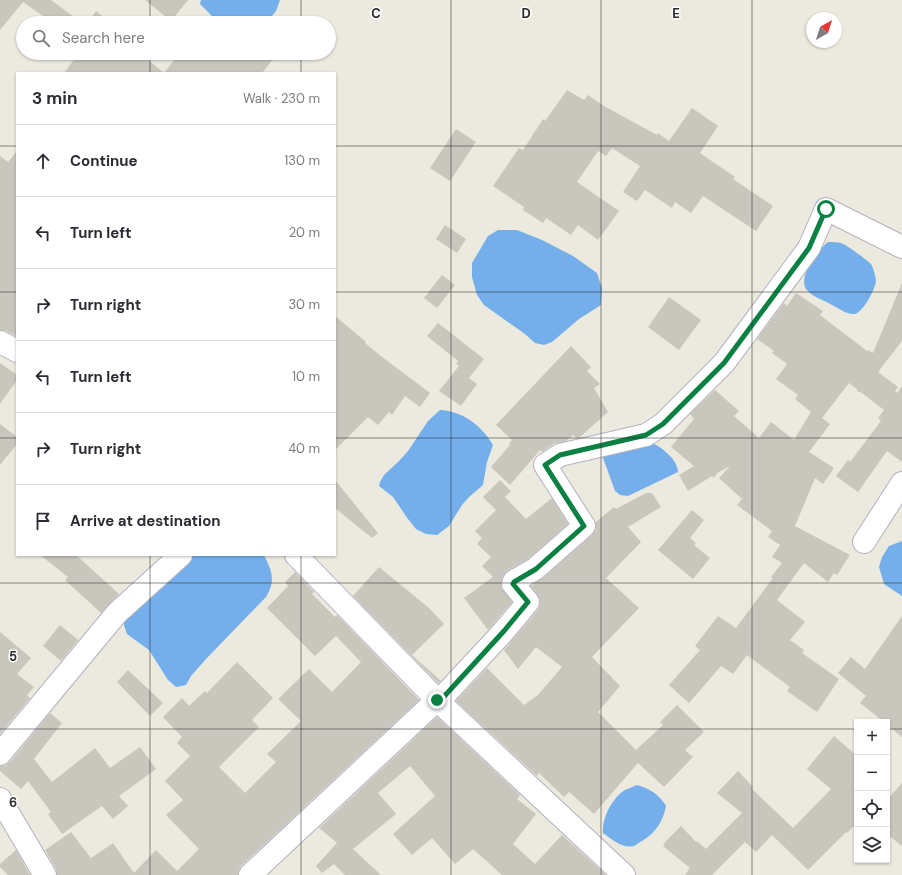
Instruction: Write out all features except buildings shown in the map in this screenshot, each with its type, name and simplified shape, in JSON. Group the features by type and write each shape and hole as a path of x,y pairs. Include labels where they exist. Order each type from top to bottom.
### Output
{"street":[{"path":"250,875 438,701 504,631 528,602 513,584 514,582 536,569 584,526 545,465 560,455 646,435 663,424 724,363 809,248 826,209 902,247"},
{"path":"0,342 16,350"},
{"path":"864,542 902,483"},
{"path":"0,754 117,613 180,556"},
{"path":"297,556 438,701 624,875"},
{"path":"0,799 45,875"}],"water":[{"path":"201,0 280,0 276,11 272,16 212,16 200,4"},
{"path":"498,230 517,230 542,240 573,256 597,273 602,288 601,305 579,319 552,342 544,345 535,343 525,334 484,305 477,295 472,277 472,263 488,236"},
{"path":"828,242 838,242 845,245 869,262 873,267 876,281 873,290 862,309 855,314 843,311 815,296 806,289 804,284 810,264 819,251"},
{"path":"440,410 456,413 471,421 489,438 493,445 487,462 483,485 462,505 449,526 437,535 426,534 416,529 393,497 379,486 384,475 408,451 428,421"},
{"path":"650,442 659,447 672,458 678,472 628,496 620,495 615,491 602,455"},
{"path":"902,541 902,596 884,584 879,567 882,557 889,546"},
{"path":"185,556 264,556 271,571 272,581 266,597 206,659 191,676 186,685 176,687 168,680 149,650 127,634 124,619"},
{"path":"637,785 654,792 666,806 661,822 655,830 647,838 630,847 617,843 603,833 603,827 606,815 616,798 625,790"}],"route":[{"path":"437,700 439,702 504,631 528,602 513,584 514,582 536,569 584,526 545,465 560,455 646,435 663,424 724,363 809,248 826,209"}]}
